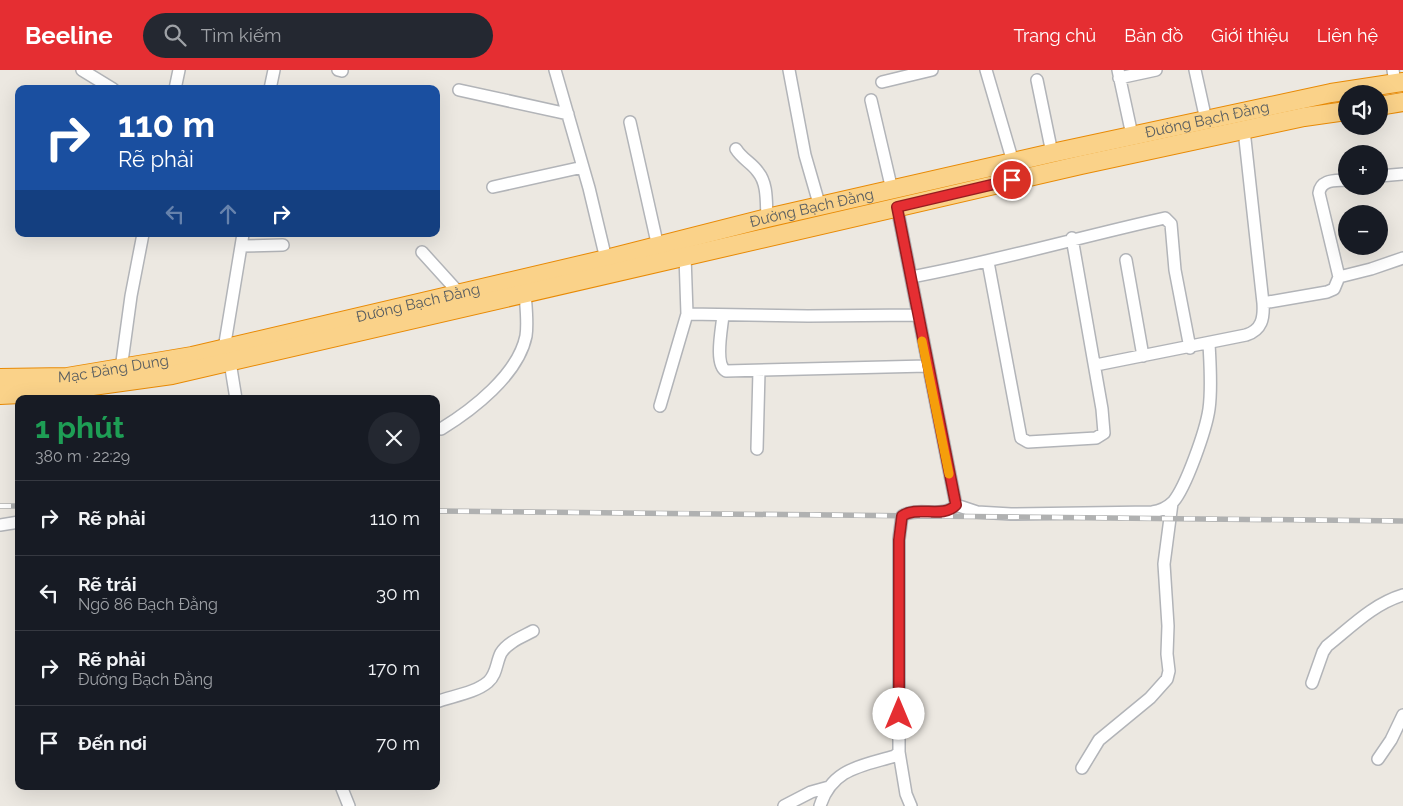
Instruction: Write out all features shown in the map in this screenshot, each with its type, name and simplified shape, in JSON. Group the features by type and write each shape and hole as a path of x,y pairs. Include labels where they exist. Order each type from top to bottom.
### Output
{"highway":[{"name":"Đường Bạch Đằng","path":"227,355 460,294 658,247 767,218 1132,135 1332,94 1397,78"},
{"path":"1388,104 1403,102"},
{"name":"Đường Bạch Đằng","path":"227,355 526,293 1051,172 1244,130 1338,112"},
{"path":"1049,154 1051,172"},
{"name":"Mạc Đăng Dung","path":"0,378 67,377 227,355"},
{"name":"Mạc Đăng Dung","path":"48,395 172,375 227,355"},
{"name":"Mạc Đăng Dung","path":"0,395 15,395"}],"street":[{"path":"82,70 106,85"},
{"path":"176,85 179,70"},
{"path":"271,85 274,70"},
{"path":"555,70 583,167 606,259"},
{"path":"789,70 805,155 820,207"},
{"path":"882,82 932,70"},
{"path":"986,70 1013,162"},
{"path":"1132,135 1118,74 1156,70"},
{"path":"1195,70 1206,120"},
{"path":"1037,80 1049,154"},
{"path":"460,90 568,114"},
{"path":"871,100 892,190"},
{"path":"630,122 658,247"},
{"path":"1096,365 1190,348 1254,332 1264,317 1244,130"},
{"path":"736,149 744,160 758,171 762,180 767,218"},
{"path":"493,187 583,167"},
{"path":"1388,175 1403,174"},
{"path":"1263,303 1327,292 1334,289 1339,278 1319,193 1324,183 1338,181"},
{"path":"897,207 956,505"},
{"path":"911,277 988,262 1072,238 1168,220 1171,224 1175,270 1190,348"},
{"path":"121,369 143,237"},
{"path":"235,395 227,355 242,237"},
{"path":"988,262 1021,438 1028,442 1102,436 1104,427 1096,365 1072,238"},
{"path":"241,246 284,245"},
{"path":"422,252 460,294"},
{"path":"660,406 687,314 686,256"},
{"path":"1339,278 1371,270 1403,258"},
{"path":"1126,260 1143,356"},
{"path":"441,428 485,397 506,374 522,348 527,328 526,293"},
{"path":"687,314 918,314"},
{"path":"723,315 719,358 722,369 726,371 927,366"},
{"path":"1082,768 1099,740 1150,698 1164,684 1169,675 1164,564 1172,503 1195,454 1207,419 1210,395 1209,343"},
{"path":"757,449 759,371"},
{"path":"911,806 906,794 899,752 899,540 902,516 911,512 947,510 956,505 977,512 1073,514 1152,512 1162,510 1172,503"},
{"path":"0,525 15,523"},
{"path":"1312,683 1323,652 1328,646 1364,616 1388,601 1403,595"},
{"path":"440,701 479,688 487,683 493,676 501,654 507,646 533,631"},
{"path":"1378,759 1391,740 1403,714"},
{"path":"820,806 829,787 844,773 895,756 899,752"},
{"path":"784,806 812,792 829,787"},
{"path":"343,790 349,806"}],"railway":[{"path":"0,506 15,506"},
{"path":"440,511 1403,521"}],"slow traffic":[{"path":"922,341 949,474"}],"route":[{"path":"899,714 899,540 902,516 911,512 951,510 956,505 924,355 897,207 1012,180"}]}
